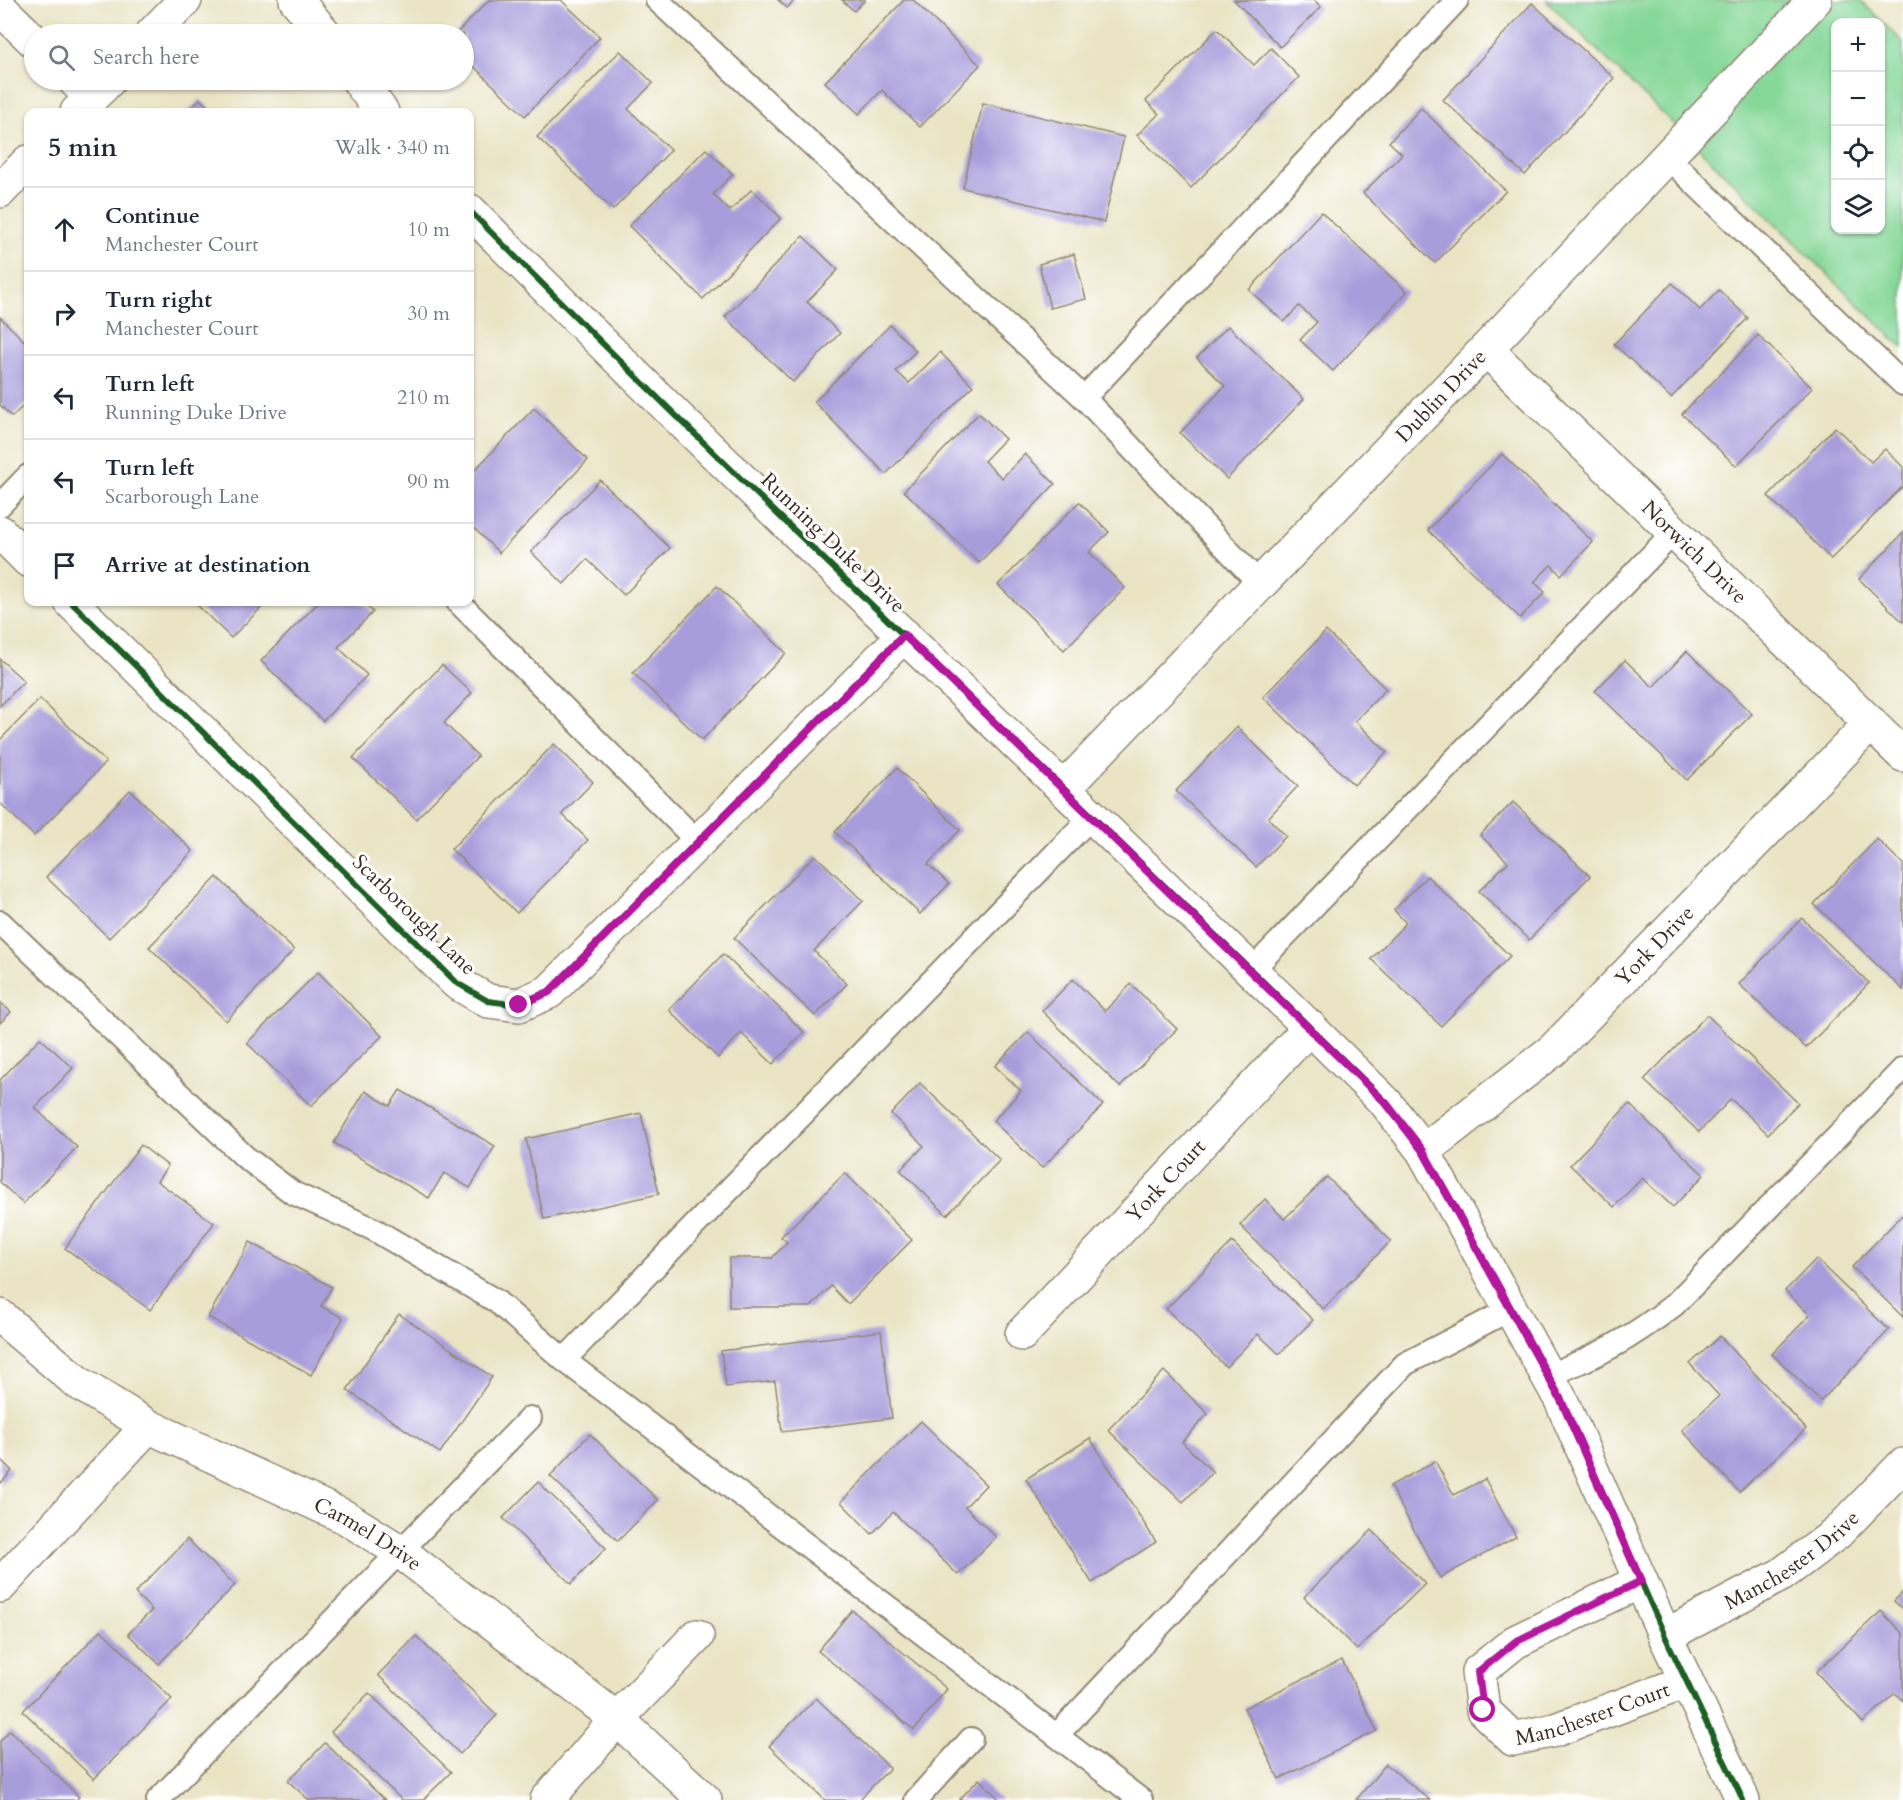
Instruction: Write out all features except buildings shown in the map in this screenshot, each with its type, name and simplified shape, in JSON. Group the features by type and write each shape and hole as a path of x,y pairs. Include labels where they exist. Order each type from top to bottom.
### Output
{"street":[{"path":"162,24 185,0"},
{"path":"296,0 316,24"},
{"name":"Dublin Drive","path":"1064,788 1486,349 1815,0"},
{"path":"0,8 24,31"},
{"path":"366,90 379,108"},
{"path":"0,191 24,166"},
{"name":"Running Duke Drive","path":"474,215 579,322 1064,788 1386,1103 1423,1151 1548,1375 1686,1682 1743,1800"},
{"name":"Norwich Drive","path":"1486,349 1903,754"},
{"path":"0,532 24,556"},
{"name":"Scarborough Lane","path":"75,606 457,983 488,1001 519,1005 549,992 904,635"},
{"name":"York Drive","path":"1423,1151 1553,1050 1871,723"},
{"name":"York Court","path":"1022,1334 1310,1027"},
{"name":"Carmel Drive","path":"0,1316 77,1382 148,1426 345,1517 400,1552 617,1719 705,1800"},
{"path":"0,1586 148,1426"},
{"name":"Manchester Drive","path":"1665,1636 1781,1575 1837,1533 1903,1465"},
{"name":"Manchester Court","path":"1641,1581 1515,1642 1478,1672 1483,1710 1513,1739 1555,1730 1686,1682"},
{"path":"547,1800 617,1719 697,1636"}],"lane":[{"path":"657,0 1084,398 1260,584"},
{"path":"1084,398 1457,0"},
{"path":"1666,156 1903,384"},
{"path":"0,506 24,480"},
{"path":"1251,971 1674,532"},
{"path":"462,606 699,843"},
{"path":"564,1360 1092,816"},
{"path":"0,922 245,1157 293,1193 373,1229 496,1301 564,1360 1141,1800"},
{"path":"1548,1375 1595,1358 1635,1335 1674,1305 1903,1069"},
{"path":"1057,1735 1405,1364 1511,1309"},
{"path":"158,1800 530,1419"},
{"path":"916,1800 971,1739"}],"green space":[{"path":"1546,0 1860,0 1878,18 1831,18 1831,234 1885,234 1885,24 1903,42 1903,348"}],"cycle path":[{"path":"474,215 697,436 1158,879 1386,1103 1423,1151 1561,1400 1665,1636 1743,1800"},
{"path":"75,606 457,983 488,1001 519,1005 549,992 904,635"}],"route":[{"path":"519,1005 549,992 904,635 1386,1103 1423,1151 1561,1400 1641,1581 1515,1642 1478,1672 1483,1710"}]}
